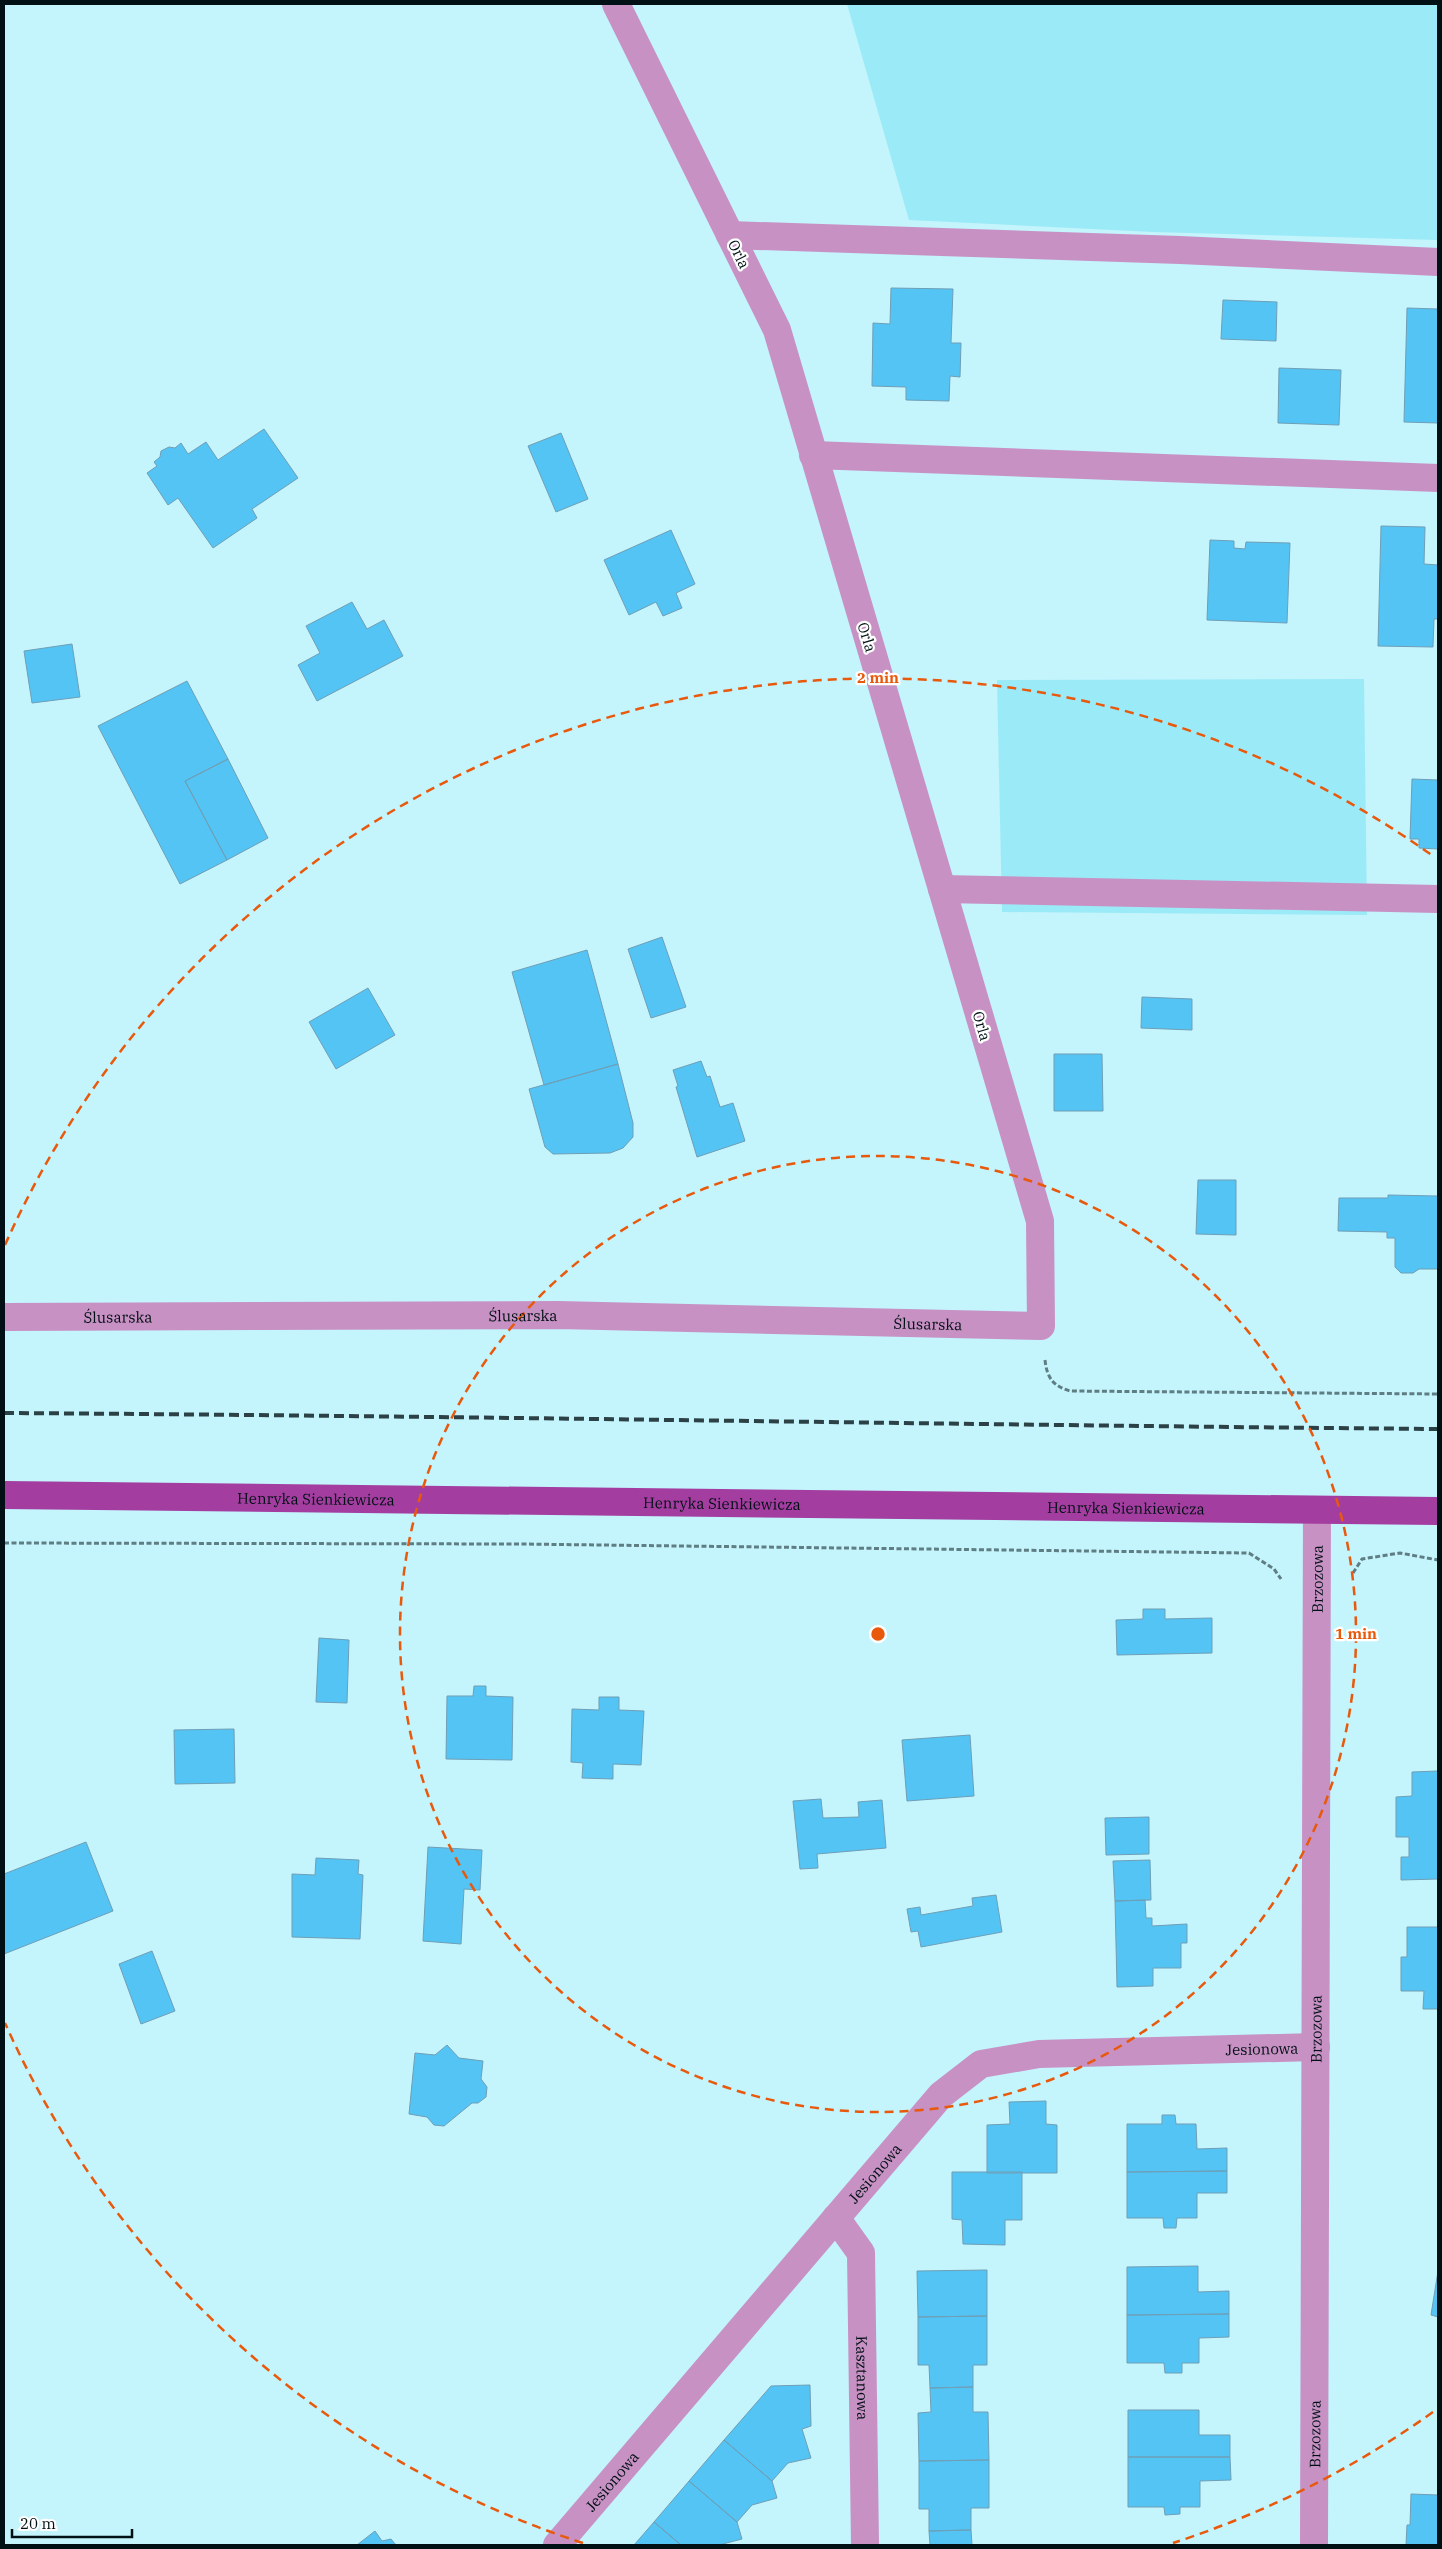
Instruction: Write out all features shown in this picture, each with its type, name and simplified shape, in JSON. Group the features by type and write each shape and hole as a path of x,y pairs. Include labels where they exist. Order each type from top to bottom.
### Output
{"main road":[{"name":"Henryka Sienkiewicza","path":"4,1495 1438,1511"}],"street":[{"name":"Orla","path":"616,4 777,330 1040,1221 1041,1326"},
{"path":"730,235 1180,250 1438,262"},
{"path":"813,455 1438,478"},
{"path":"942,889 1438,899"},
{"name":"Ślusarska","path":"4,1317 558,1315 1041,1326"},
{"name":"Brzozowa","path":"1314,2545 1317,1511"},
{"name":"Jesionowa","path":"557,2545 940,2095 981,2064 1039,2054 1316,2047"},
{"name":"Kasztanowa","path":"836,2218 860,2253 865,2545"}],"path":[{"path":"1041,1326 1049,1379 1058,1387 1070,1391 1438,1394"},
{"path":"4,1543 519,1544 1248,1553 1274,1569 1285,1585"},
{"path":"1352,1574 1362,1559 1400,1553 1438,1560"}],"shaded area":[{"path":"847,4 1438,4 1438,240 1153,232 909,220"},
{"path":"1364,679 1367,915 1002,912 997,680"}],"building":[{"path":"891,288 953,289 951,343 961,343 960,377 950,376 949,401 906,400 906,387 872,386 873,323 890,324"},
{"path":"1223,300 1277,302 1276,341 1221,339"},
{"path":"1407,308 1438,309 1438,423 1404,422"},
{"path":"1279,368 1341,370 1339,425 1278,423"},
{"path":"264,429 298,478 252,509 257,518 213,548 178,498 168,505 147,473 157,466 154,462 160,457 161,451 169,447 175,448 181,443 188,454 206,442 218,460"},
{"path":"561,433 588,499 556,512 528,446"},
{"path":"1381,526 1425,527 1424,564 1438,565 1438,619 1434,619 1433,647 1378,646"},
{"path":"671,530 695,584 676,593 682,608 663,616 656,602 629,615 604,560"},
{"path":"1210,540 1234,541 1234,548 1245,549 1246,542 1290,543 1287,623 1207,620"},
{"path":"352,602 367,629 384,620 403,656 317,701 298,665 320,653 306,626"},
{"path":"72,644 80,697 32,703 24,651"},
{"path":"187,681 228,759 185,781 227,860 180,884 98,726"},
{"path":"228,759 268,838 227,860 185,781"},
{"path":"1412,779 1438,780 1438,849 1419,848 1419,839 1410,839"},
{"path":"662,937 686,1007 651,1018 628,949"},
{"path":"587,950 618,1064 544,1085 512,972"},
{"path":"368,988 395,1035 336,1069 309,1022"},
{"path":"1142,997 1192,999 1192,1030 1141,1028"},
{"path":"1054,1054 1102,1054 1103,1111 1054,1111"},
{"path":"701,1061 707,1077 710,1076 720,1107 733,1103 745,1141 697,1157 676,1087 678,1086 673,1070"},
{"path":"618,1064 633,1123 633,1137 623,1148 610,1153 553,1154 545,1147 529,1089"},
{"path":"1198,1180 1236,1180 1236,1235 1196,1234"},
{"path":"1388,1195 1438,1196 1438,1269 1419,1269 1413,1273 1401,1273 1395,1267 1395,1238 1387,1238 1387,1232 1338,1231 1339,1198 1388,1198"},
{"path":"1143,1609 1165,1609 1165,1619 1212,1618 1212,1653 1117,1655 1116,1620 1143,1619"},
{"path":"319,1638 349,1640 347,1703 316,1702"},
{"path":"474,1686 486,1686 486,1696 513,1697 512,1760 446,1759 447,1696 473,1696"},
{"path":"599,1697 619,1697 619,1710 644,1711 641,1765 613,1764 613,1779 582,1778 583,1763 571,1762 572,1709 599,1710"},
{"path":"234,1729 235,1783 175,1784 174,1730"},
{"path":"970,1735 974,1796 907,1801 902,1740"},
{"path":"1438,1771 1438,1879 1401,1880 1401,1857 1409,1857 1409,1837 1396,1837 1396,1797 1412,1796 1412,1772"},
{"path":"821,1799 823,1818 859,1817 858,1802 882,1800 886,1848 817,1854 818,1868 800,1869 793,1801"},
{"path":"1149,1817 1149,1854 1106,1855 1105,1818"},
{"path":"86,1842 113,1911 4,1954 4,1874"},
{"path":"428,1847 482,1850 480,1890 464,1889 461,1944 423,1941"},
{"path":"316,1858 359,1860 358,1874 363,1875 360,1939 292,1937 292,1874 315,1875"},
{"path":"1150,1860 1151,1900 1115,1901 1113,1861"},
{"path":"996,1895 1002,1932 921,1947 918,1931 911,1932 907,1909 920,1907 921,1915 973,1906 972,1898"},
{"path":"1145,1900 1146,1918 1152,1918 1152,1926 1187,1924 1187,1943 1181,1943 1181,1968 1153,1968 1153,1986 1117,1987 1115,1901"},
{"path":"1407,1927 1438,1927 1438,2009 1423,2009 1424,1991 1401,1991 1401,1957 1407,1957"},
{"path":"152,1951 175,2011 141,2024 119,1964"},
{"path":"447,2045 459,2058 483,2061 481,2079 487,2087 486,2097 478,2103 472,2103 444,2126 434,2125 427,2117 409,2114 415,2053 435,2055"},
{"path":"1046,2101 1046,2124 1057,2125 1057,2173 987,2173 987,2125 1010,2124 1009,2102"},
{"path":"1162,2115 1175,2115 1176,2124 1196,2124 1197,2149 1227,2148 1227,2171 1127,2172 1127,2124 1162,2124"},
{"path":"1227,2171 1227,2193 1197,2193 1197,2218 1177,2218 1176,2228 1164,2228 1163,2218 1127,2218 1127,2172"},
{"path":"952,2172 1022,2172 1022,2220 1005,2220 1005,2245 963,2244 962,2220 952,2219"},
{"path":"1198,2266 1198,2292 1229,2291 1229,2314 1127,2315 1127,2267"},
{"path":"987,2270 987,2316 918,2317 917,2271"},
{"path":"1438,2271 1438,2317 1431,2315"},
{"path":"1229,2314 1229,2337 1199,2338 1199,2363 1182,2363 1182,2373 1165,2373 1164,2363 1127,2363 1127,2315"},
{"path":"987,2316 987,2365 973,2365 973,2387 930,2388 929,2365 918,2365 918,2317"},
{"path":"810,2385 811,2426 802,2429 811,2458 788,2463 772,2481 724,2440 771,2386"},
{"path":"973,2387 973,2412 988,2412 989,2460 919,2461 918,2413 931,2412 930,2388"},
{"path":"1128,2410 1199,2410 1199,2435 1230,2435 1230,2457 1128,2457"},
{"path":"724,2440 772,2481 777,2498 752,2505 737,2522 689,2481"},
{"path":"1128,2457 1230,2457 1231,2480 1200,2481 1200,2507 1180,2507 1180,2514 1165,2515 1164,2507 1128,2507"},
{"path":"989,2460 989,2508 971,2508 971,2530 929,2531 929,2509 919,2509 919,2461"},
{"path":"689,2481 737,2522 742,2539 719,2545 681,2545 654,2522"},
{"path":"1411,2494 1438,2495 1438,2545 1406,2545 1407,2525 1410,2525"},
{"path":"654,2522 681,2545 634,2545"},
{"path":"971,2530 972,2545 930,2545 929,2531"},
{"path":"375,2531 382,2541 391,2539 396,2545 357,2545"}],"railway":[{"path":"4,1413 1438,1429"}]}
